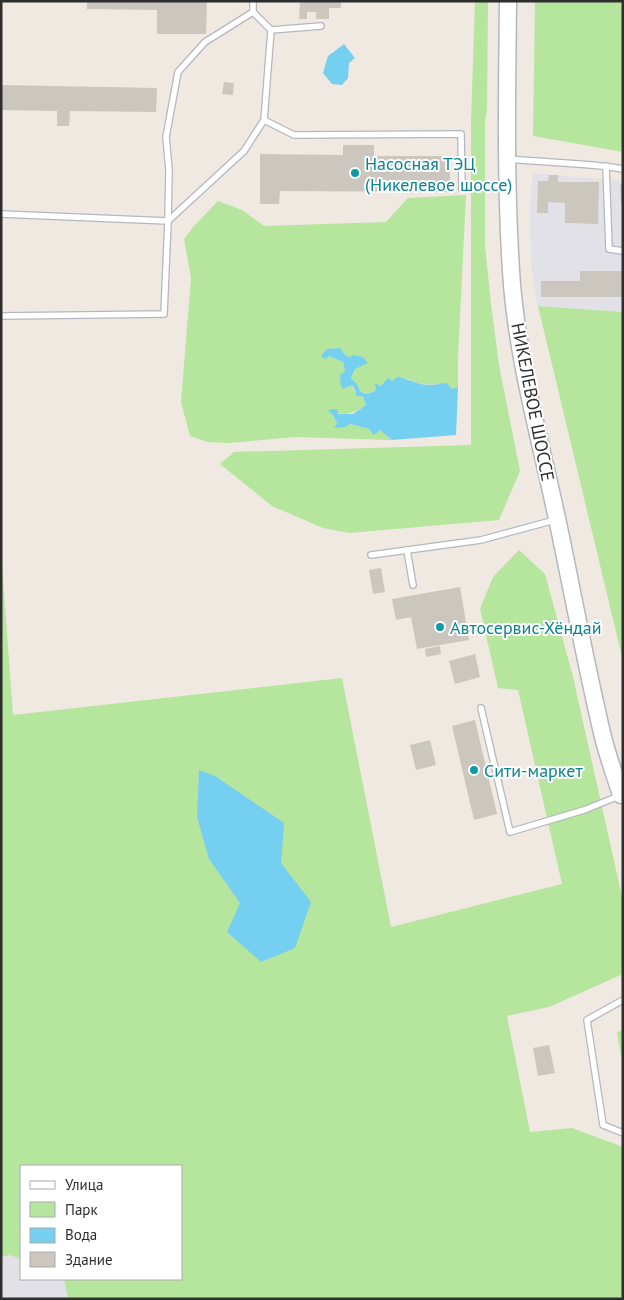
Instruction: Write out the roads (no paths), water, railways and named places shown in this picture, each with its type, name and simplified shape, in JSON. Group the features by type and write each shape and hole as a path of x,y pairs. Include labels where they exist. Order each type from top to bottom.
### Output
{"main road":[{"name":"НИКЕЛЕВОЕ ШОССЕ","path":"508,1 507,159 512,285 519,347 603,738 622,798"}],"lane":[{"path":"1,214 168,221 244,152 264,120 271,30 253,12 253,1"},
{"path":"1,316 164,314 169,170 166,137 178,72 205,42 253,12"},
{"path":"271,30 321,26"},
{"path":"264,120 294,135 461,134 462,189"},
{"path":"507,159 606,166 623,169"},
{"path":"606,166 608,249 623,251"},
{"path":"371,555 481,540 557,520"},
{"path":"407,550 413,584"},
{"path":"481,708 510,832 622,798"},
{"path":"623,1000 587,1020 603,1126 623,1134"}],"water":[{"path":"344,44 355,58 349,63 348,78 342,85 332,84 323,73 328,56"},
{"path":"340,348 346,356 363,357 368,363 355,369 351,378 357,384 360,391 364,393 376,390 375,383 381,386 388,378 392,381 397,377 424,385 447,383 452,389 458,387 456,435 392,440 380,430 374,435 369,429 350,424 345,427 334,428 337,423 328,410 337,409 338,414 353,414 366,405 363,397 356,395 352,385 343,389 341,386 340,375 345,372 343,362 329,356 325,359 321,356 327,349"},
{"path":"199,770 215,776 284,823 281,863 311,902 295,948 261,962 227,932 240,903 209,859 197,817"}],"place":[{"name":"Насосная ТЭЦ (Никелевое шоссе)","path":"355,173"},
{"name":"Автосервис-Хёндай","path":"440,627"},
{"name":"Сити-маркет","path":"474,770"}]}
